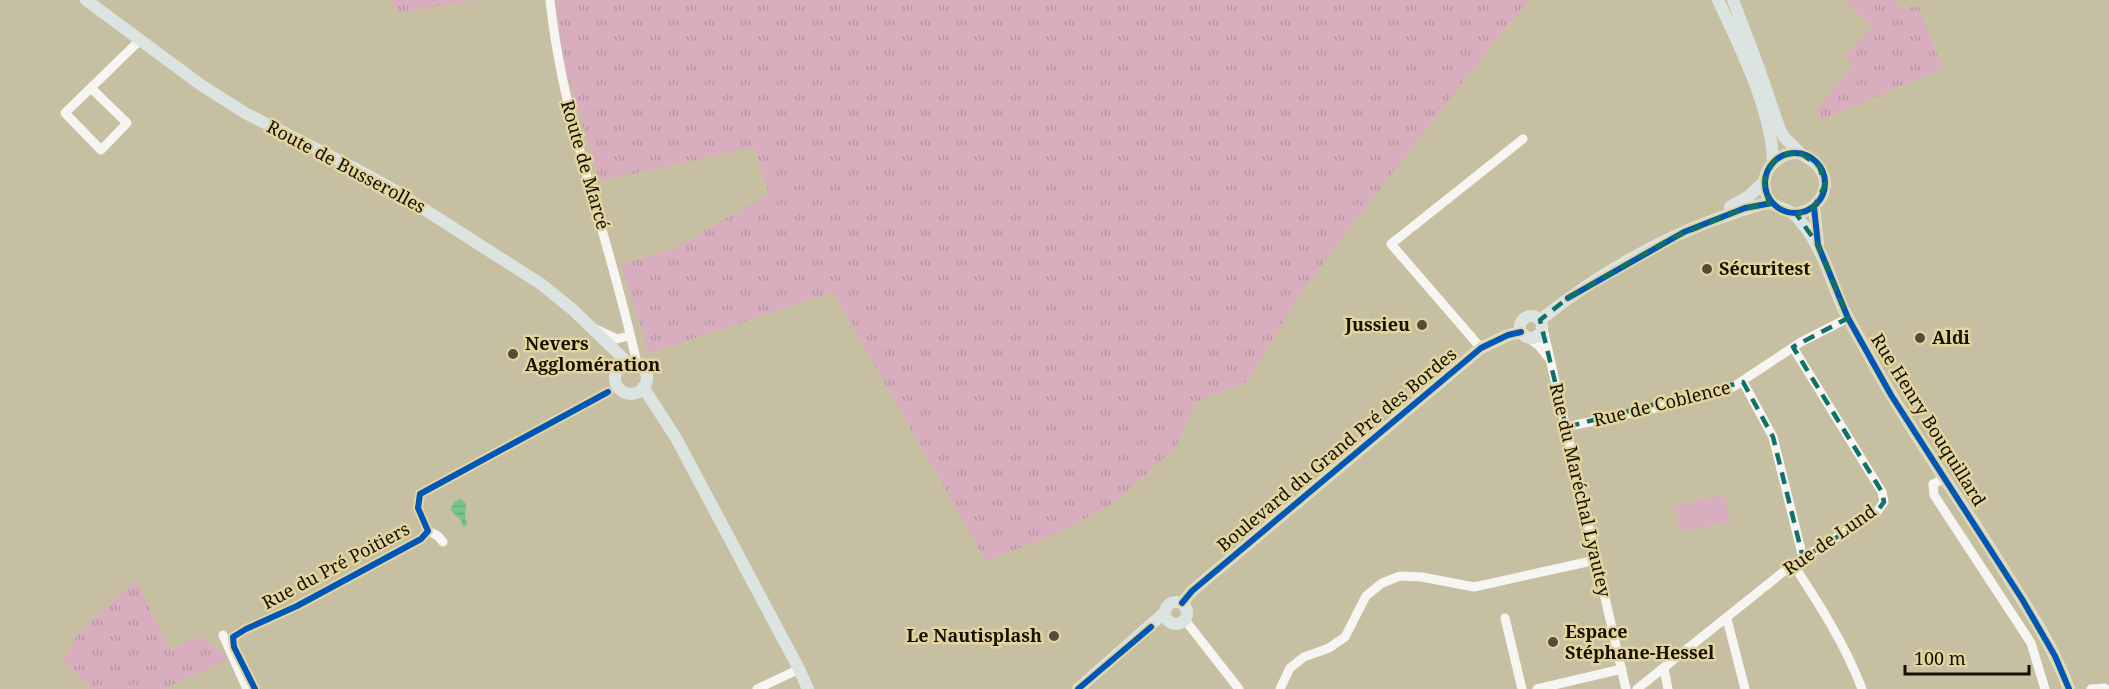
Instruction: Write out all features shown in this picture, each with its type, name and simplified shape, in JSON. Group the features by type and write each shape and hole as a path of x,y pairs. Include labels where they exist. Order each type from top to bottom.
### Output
{"main road":[{"name":"Route de Busserolles","path":"86,0 201,85 245,113 394,190 541,284 590,326 628,364"},
{"path":"1541,322 1576,293 1635,258 1701,225 1749,196 1764,182 1773,162 1772,145 1754,83 1718,0"},
{"path":"1732,0 1780,130 1800,153 1817,163 1826,184 1822,196 1814,207 1802,213 1793,214 1777,208 1772,203 1767,196 1764,182"},
{"path":"1773,162 1786,154 1800,153"},
{"path":"1701,225 1753,205 1772,203"},
{"name":"Rue Henry Bouquillard","path":"1814,207 1818,245 1848,318 1891,395 2045,638 2055,656 2067,689"},
{"name":"Rue Henry Bouquillard","path":"1793,214 1818,245"},
{"path":"1527,316 1534,316 1541,322 1541,331 1537,336 1524,335 1520,324 1527,316"},
{"name":"Boulevard du Grand Pré des Bordes","path":"1182,603 1192,591 1481,348 1508,335 1524,335"},
{"path":"608,392 629,388 646,374 628,364 615,376 629,388 641,399 664,422 681,448 808,689"},
{"path":"1182,603 1187,609 1185,620 1178,624 1167,618 1169,604 1182,603"},
{"path":"1078,689 1151,627 1167,618"},
{"name":"Rue Henry Bouquillard","path":"2045,638 2067,689"}],"street":[{"name":"Route de Marcé","path":"550,0 554,44 565,94 629,332 628,364"},
{"path":"91,88 127,123 101,150 65,113 140,40"},
{"path":"1481,348 1391,244 1523,139"},
{"name":"Rue de Coblence","path":"1566,427 1688,401 1733,387 1810,338 1848,318"},
{"name":"Rue du Maréchal Lyautey","path":"1541,322 1626,689"},
{"path":"590,326 617,339 629,332"},
{"name":"Rue du Maréchal Lyautey","path":"1524,335 1539,346 1550,360"},
{"name":"Rue de Lund","path":"1637,689 1793,564 1876,513 1884,502 1882,492 1794,349"},
{"path":"1743,382 1773,437 1803,558"},
{"name":"Rue du Pré Poitiers","path":"228,636 297,606 421,539 428,531 418,508 420,494 608,392"},
{"path":"1945,478 1933,484 1934,495 2031,643 2045,689"},
{"path":"428,531 438,536 442,542"},
{"path":"1280,689 1290,668 1304,657 1329,648 1345,637 1366,596 1382,583 1400,576 1422,577 1474,587 1596,560"},
{"path":"1793,564 1822,608 1851,659 1862,689"},
{"path":"1505,618 1522,689"},
{"path":"1727,619 1745,689"},
{"path":"1185,620 1239,689"},
{"path":"228,636 248,689"},
{"path":"228,636 255,689"},
{"path":"757,689 799,669"},
{"path":"1537,689 1622,669"},
{"path":"1664,669 1668,689"},
{"path":"1583,678 1586,689"},
{"path":"2091,689 2105,688"}],"highlighted area":[{"path":"1800,153 1819,166 1825,185 1814,207 1797,215 1818,245 1848,318 1793,347 1882,492 1884,502 1876,513 1803,558 1773,437 1743,382 1566,427 1540,320 1568,298 1670,239 1745,208 1769,204 1764,182 1773,162 1786,154"}],"green space":[{"path":"391,0 474,0 398,13"},
{"path":"555,0 1529,0 1340,240 1296,300 1247,382 1195,402 1177,445 1116,502 1055,534 986,561 833,292 649,353 621,265 678,247 769,193 754,147 600,181 564,64"},
{"path":"1845,0 1897,0 1899,9 1919,6 1942,69 1821,120 1818,109 1853,64 1845,57 1872,26"},
{"path":"1724,494 1730,521 1681,532 1675,506"},
{"path":"136,580 169,650 200,636 224,653 227,660 163,689 93,689 63,661 78,634"}],"shaded area":[{"path":"461,499 466,504 467,525 463,527 461,520 450,510 455,501"}],"cycle path":[{"path":"1795,153 1812,158 1820,166 1825,183 1820,200 1812,208 1795,213 1778,208 1770,200 1765,183 1770,166 1778,158 1795,153"},
{"path":"1568,298 1684,232 1745,208 1772,203"},
{"path":"1814,207 1818,245 1848,318 1891,395 2022,599 2055,656 2069,689"},
{"path":"1182,603 1192,591 1481,348 1508,335 1521,332"},
{"path":"255,689 234,647 233,637 297,606 421,539 428,531 418,508 420,494 608,392"},
{"path":"1078,689 1151,627"}],"place":[{"name":"Sécuritest","path":"1707,269"},
{"name":"Jussieu","path":"1422,325"},
{"name":"Aldi","path":"1920,338"},
{"name":"Nevers Agglomération","path":"513,354"},
{"name":"Le Nautisplash","path":"1054,636"},
{"name":"Espace Stéphane-Hessel","path":"1553,642"}]}
